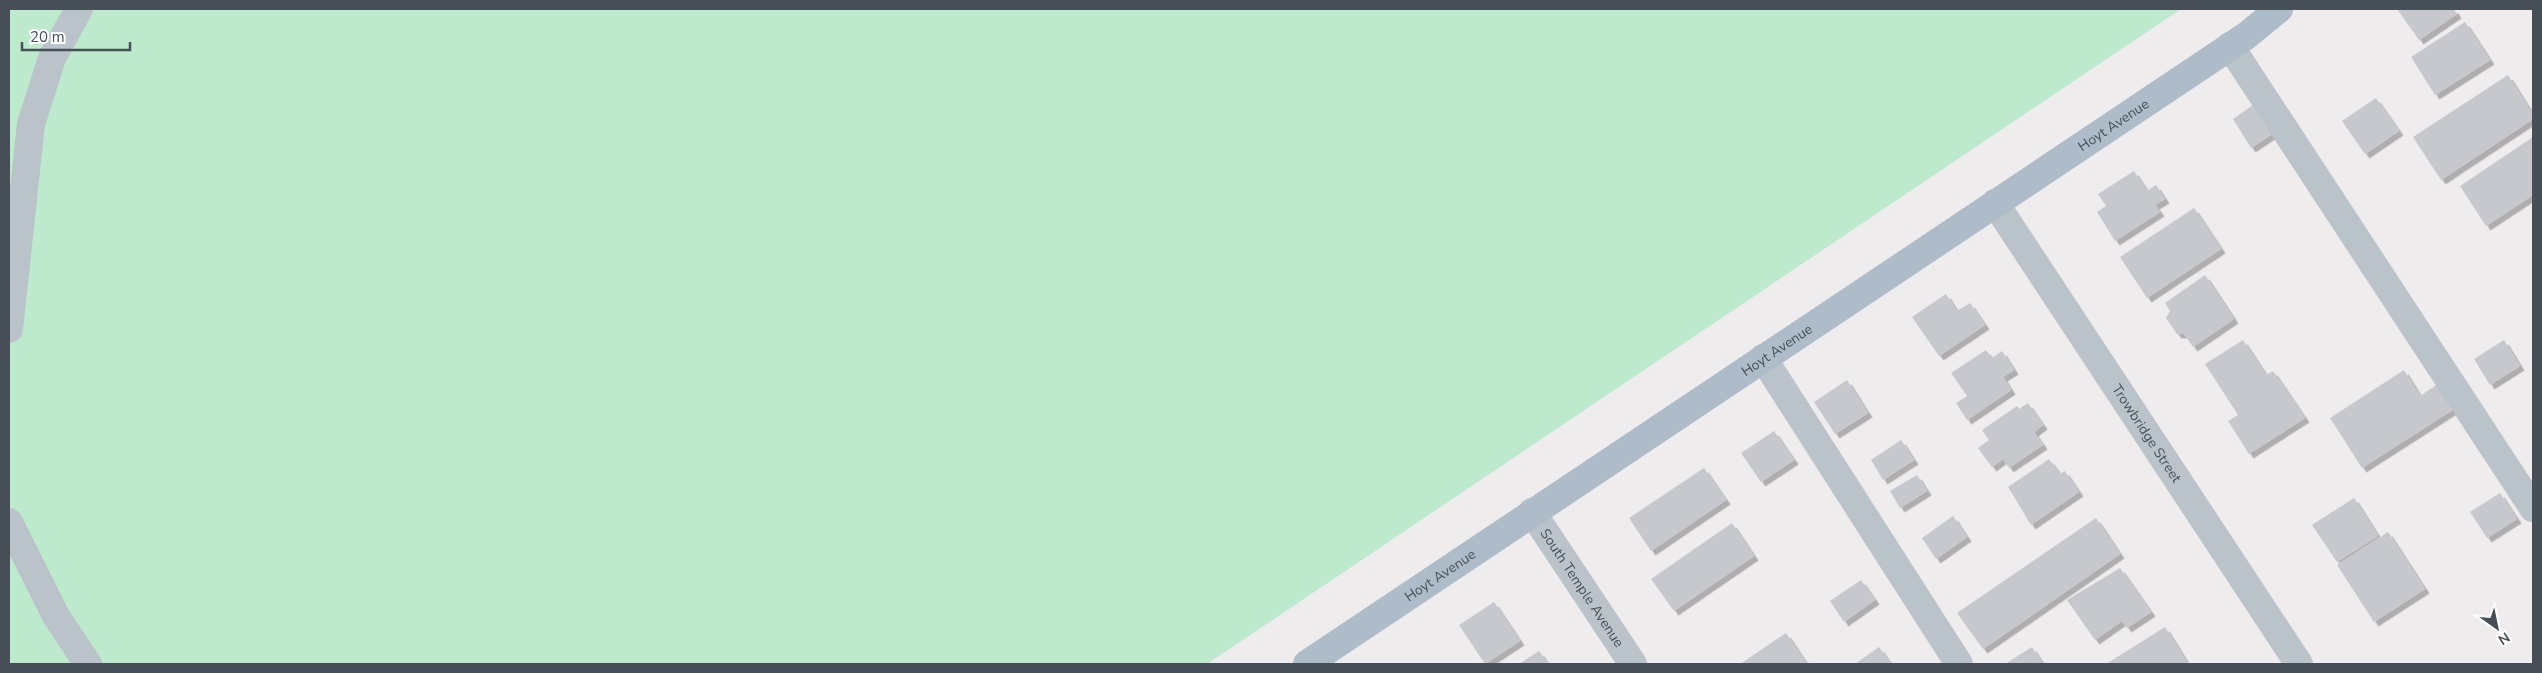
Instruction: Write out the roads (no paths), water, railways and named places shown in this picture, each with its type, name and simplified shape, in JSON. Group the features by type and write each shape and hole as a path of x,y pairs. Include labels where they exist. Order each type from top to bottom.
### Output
{"main road":[{"name":"Hoyt Avenue","path":"1307,664 2238,41 2279,9"}],"street":[{"path":"9,329 31,124 52,58 79,9"},
{"name":"Hoyt Avenue","path":"2238,41 2292,9"},
{"path":"2238,41 2533,508"},
{"name":"Trowbridge Street","path":"1995,203 2299,664"},
{"path":"1763,358 1960,664"},
{"name":"South Temple Avenue","path":"1532,512 1633,664"},
{"path":"9,522 56,616 88,664"}]}
